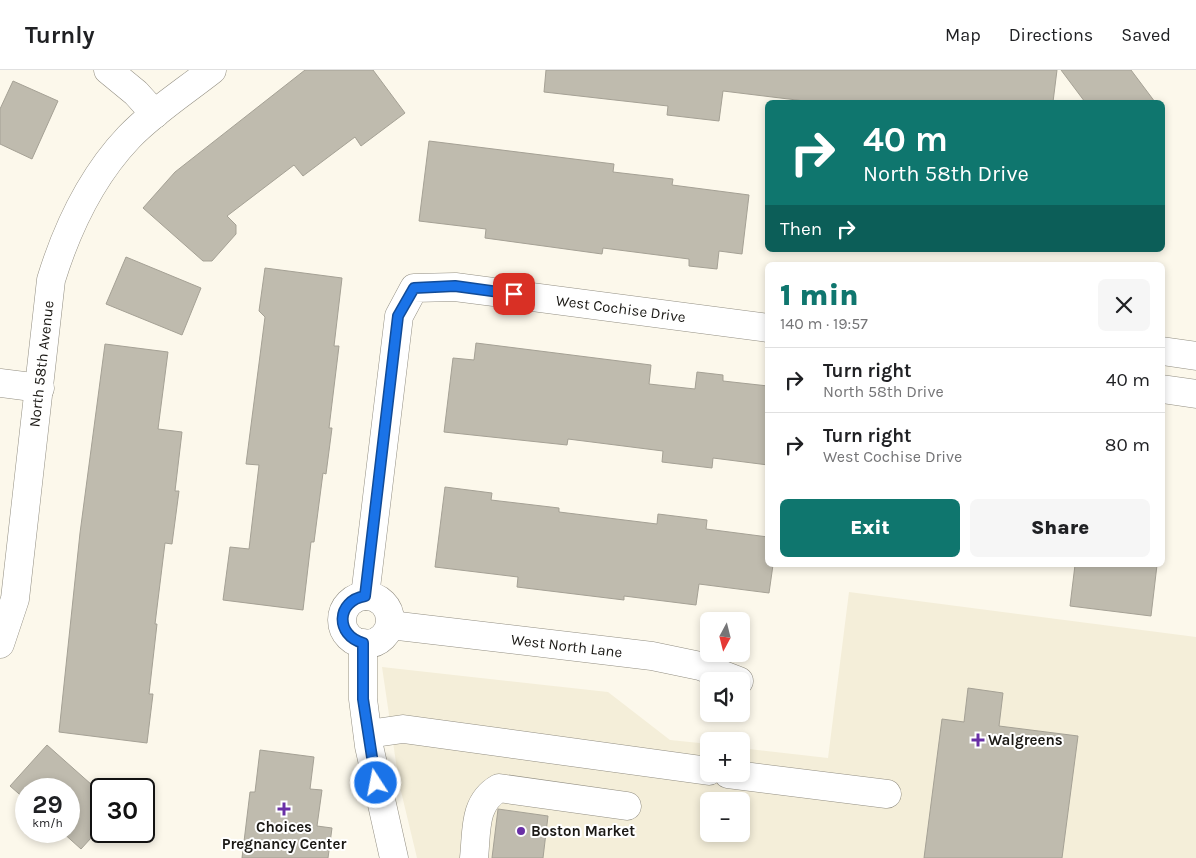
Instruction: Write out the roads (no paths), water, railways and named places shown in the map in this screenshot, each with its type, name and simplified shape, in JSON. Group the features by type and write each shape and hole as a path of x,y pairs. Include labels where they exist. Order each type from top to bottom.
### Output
{"street":[{"path":"108,70 136,92 155,114"},
{"name":"North 58th Avenue","path":"0,644 15,599 52,280 62,247 77,211 100,175 129,138 155,114 212,70"},
{"name":"West Cochise Drive","path":"365,596 398,316 414,288 455,286 765,328"},
{"path":"1165,351 1196,356"},
{"path":"0,383 40,388"},
{"path":"1165,390 1196,394"},
{"path":"365,596 379,600 384,604 390,618 390,625 382,637 370,643 363,643 349,636 342,622 346,607 358,597 365,596"},
{"name":"West North Lane","path":"390,625 652,656 700,666 715,672"},
{"path":"363,643 363,699 368,734 380,802 394,858"},
{"path":"368,734 403,729 700,770"},
{"path":"750,777 888,794"},
{"path":"474,858 480,807 488,794 499,788 627,806"}],"place":[{"name":"Walgreens","path":"978,740"},
{"name":"Choices Pregnancy Center","path":"284,809"},
{"name":"Boston Market","path":"521,831"}]}
